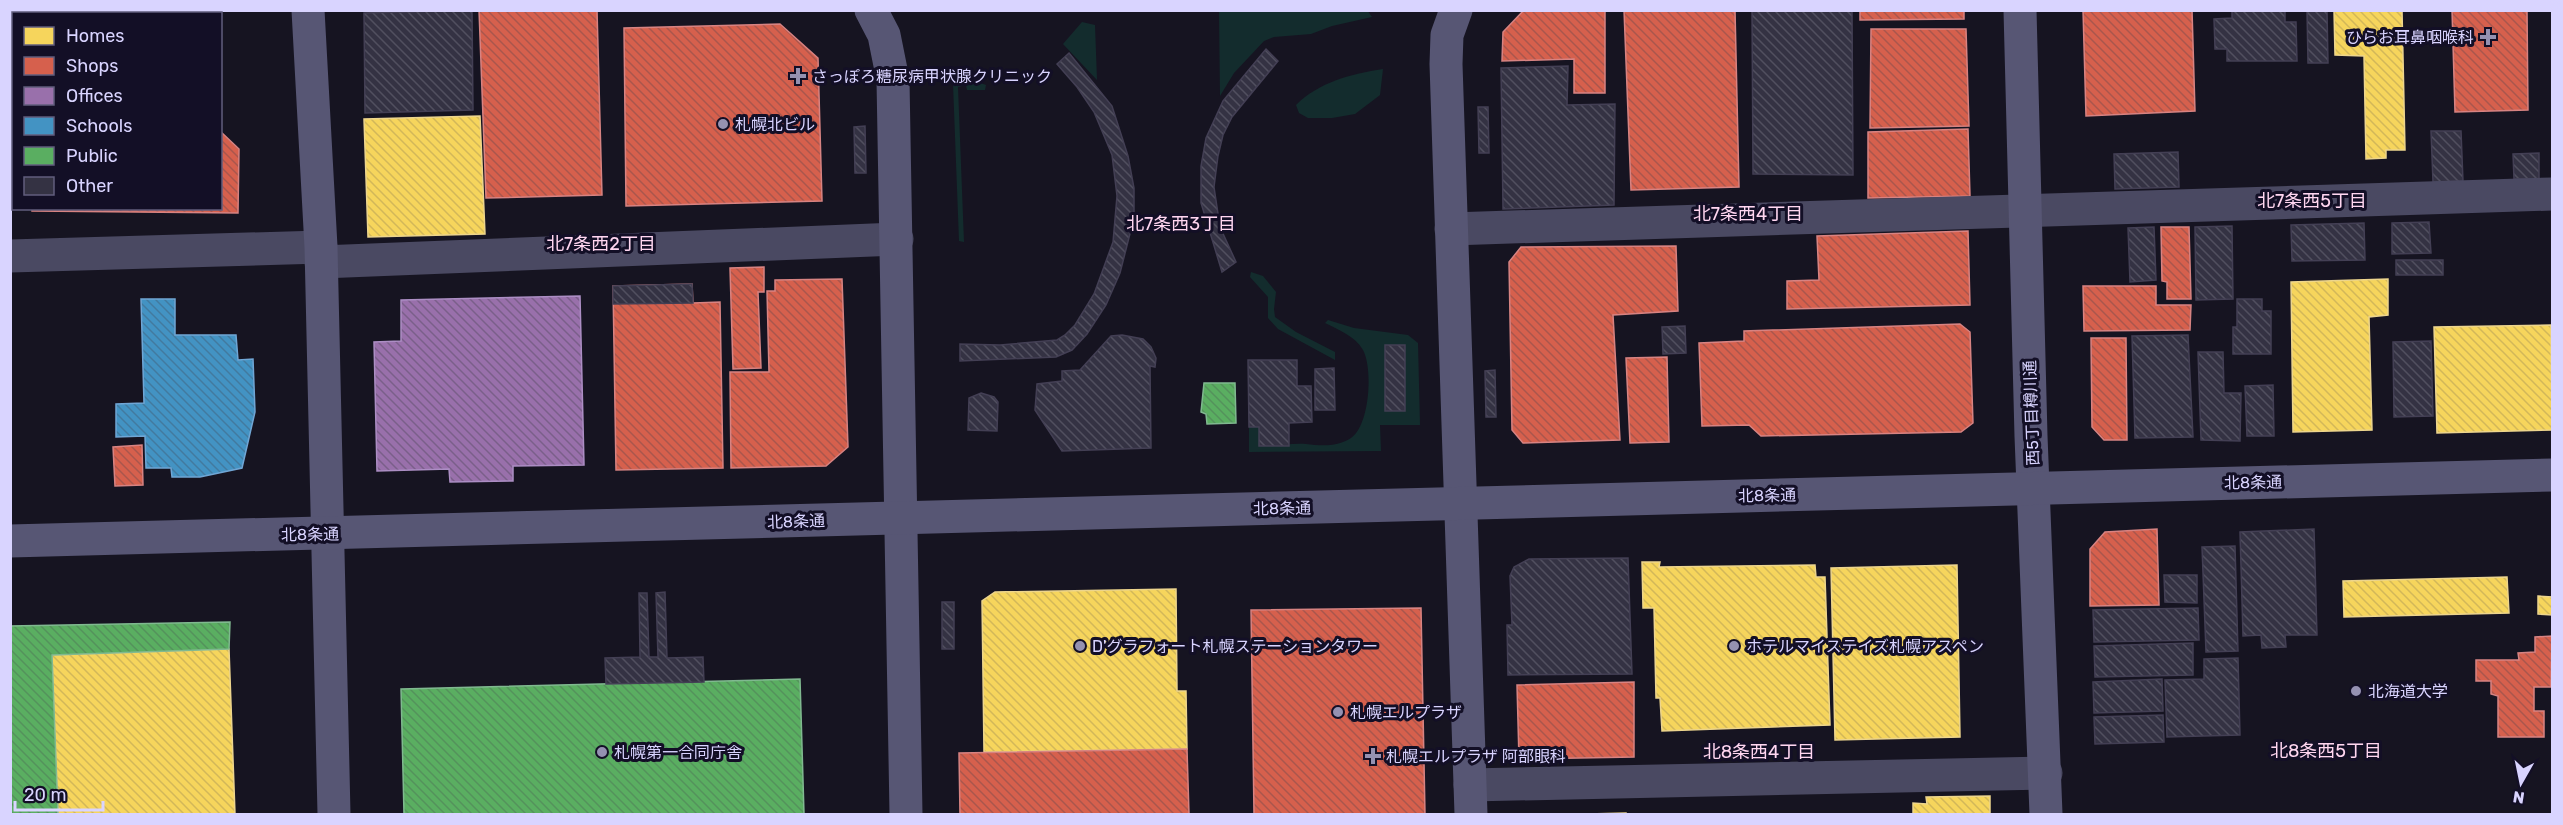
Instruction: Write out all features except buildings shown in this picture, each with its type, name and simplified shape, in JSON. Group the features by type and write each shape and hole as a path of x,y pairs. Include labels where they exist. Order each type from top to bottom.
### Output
{"street":[{"path":"308,10 321,254 334,814"},
{"path":"871,10 884,34 893,81 906,814"},
{"path":"1456,10 1447,35 1446,64 1471,800 2046,773"},
{"name":"西5丁目樽川通","path":"2020,10 2033,488 2046,814"},
{"path":"1451,229 2553,194"},
{"path":"10,256 321,254 897,239"},
{"name":"北8条通","path":"10,541 2553,475"}],"green space":[{"path":"1367,10 1372,17 1332,26 1311,34 1274,37 1264,41 1234,73 1220,96 1219,11"},
{"path":"1082,22 1095,25 1097,80 1063,44"},
{"path":"1383,69 1380,95 1355,114 1332,118 1308,118 1299,113 1296,105 1315,90 1336,80"},
{"path":"972,80 986,85 985,90 967,90 966,85 958,87 964,242 959,241 953,84"},
{"path":"1251,272 1263,276 1276,292 1275,317 1296,332 1335,352 1335,360 1278,329 1268,318 1268,297 1250,277"},
{"path":"1328,320 1354,328 1408,335 1418,343 1420,425 1380,425 1381,451 1249,452 1249,427 1259,427 1260,446 1335,444 1346,441 1357,431 1366,409 1368,396 1366,358 1356,341 1325,323"}],"place":[{"name":"ひらお耳鼻咽喉科","path":"2488,37"},
{"name":"さっぽろ糖尿病甲状腺クリニック","path":"798,76"},
{"name":"札幌北ビル","path":"723,124"},
{"name":"D'グラフォート札幌ステーションタワー","path":"1080,646"},
{"name":"ホテルマイステイズ札幌アスペン","path":"1734,646"},
{"name":"北海道大学","path":"2356,691"},
{"name":"札幌エルプラザ","path":"1338,712"},
{"name":"札幌第一合同庁舎","path":"602,752"},
{"name":"札幌エルプラザ 阿部眼科","path":"1373,756"}],"district":[{"name":"北7条西5丁目","path":"2312,201"},
{"name":"北7条西4丁目","path":"1748,214"},
{"name":"北7条西3丁目","path":"1181,224"},
{"name":"北7条西2丁目","path":"601,244"},
{"name":"北8条西5丁目","path":"2326,751"},
{"name":"北8条西4丁目","path":"1759,752"}]}
